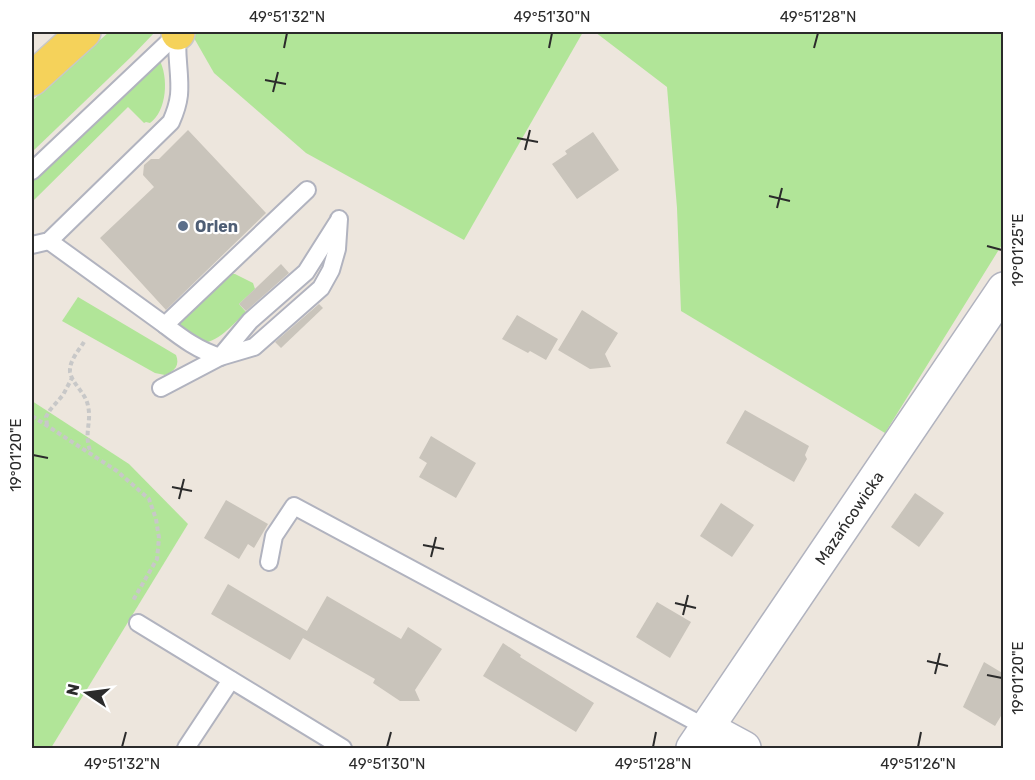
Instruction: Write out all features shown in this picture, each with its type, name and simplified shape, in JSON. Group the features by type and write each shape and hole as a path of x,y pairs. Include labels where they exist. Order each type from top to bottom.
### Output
{"main road":[{"path":"32,79 84,32"}],"street":[{"name":"Mazańcowicka","path":"700,738 1004,289"},
{"path":"700,738 744,748"}],"lane":[{"path":"32,171 178,32"},
{"path":"32,245 49,241 171,122 179,94 176,44 178,32"},
{"path":"165,325 307,190"},
{"path":"161,388 220,357 254,347 321,288 331,270 337,249 339,219"},
{"path":"49,241 185,341 204,352 220,357"},
{"path":"269,562 274,536 294,506 700,738"},
{"path":"138,623 343,748"},
{"path":"186,748 231,680"}],"path":[{"path":"84,342 70,370 88,406 87,443 91,454"},
{"path":"47,425 46,417 63,395 72,377"},
{"path":"32,416 117,471 149,499 156,519 159,538 157,558 132,603 130,615 138,623"}],"green space":[{"path":"109,32 155,32 32,152 32,101"},
{"path":"194,32 583,32 464,240 306,153 214,73 194,38"},
{"path":"595,32 1003,32 1003,243 885,433 681,311 677,208 667,87"},
{"path":"159,59 164,75 165,93 156,118 150,123 144,123 128,107 32,202 32,179"},
{"path":"229,274 235,274 253,283 255,289 239,304 246,312 219,337 206,342 197,341 176,327 178,320"},
{"path":"78,297 176,355 176,367 165,375 155,373 62,321"},
{"path":"32,401 129,464 188,524 51,748 32,748"}],"building":[{"name":"Orlen","path":"188,130 266,213 166,310 100,238 154,187 143,175 144,165 151,159 159,159"},
{"path":"593,132 619,170 577,199 552,164 567,154 565,151"},
{"path":"281,264 289,273 246,311 239,304"},
{"path":"319,304 323,308 281,348 275,342"},
{"path":"582,310 618,333 605,354 611,367 590,369 558,350"},
{"path":"517,315 558,339 546,360 502,339"},
{"path":"745,410 809,446 805,455 807,459 794,482 726,443"},
{"path":"431,436 476,463 456,498 419,477 427,463 419,458"},
{"path":"915,493 944,513 919,547 891,527"},
{"path":"226,500 268,524 254,548 248,544 239,559 204,538"},
{"path":"721,503 754,525 732,557 700,536"},
{"path":"228,584 307,631 327,596 401,639 408,627 442,649 415,690 420,701 400,701 373,683 375,679 303,638 290,660 211,614"},
{"path":"657,602 691,622 670,658 636,637"},
{"path":"503,643 521,655 520,657 594,703 576,732 483,676"},
{"path":"984,662 1004,674 1004,711 995,726 963,707"}],"place":[{"name":"Orlen","path":"183,226"}]}
